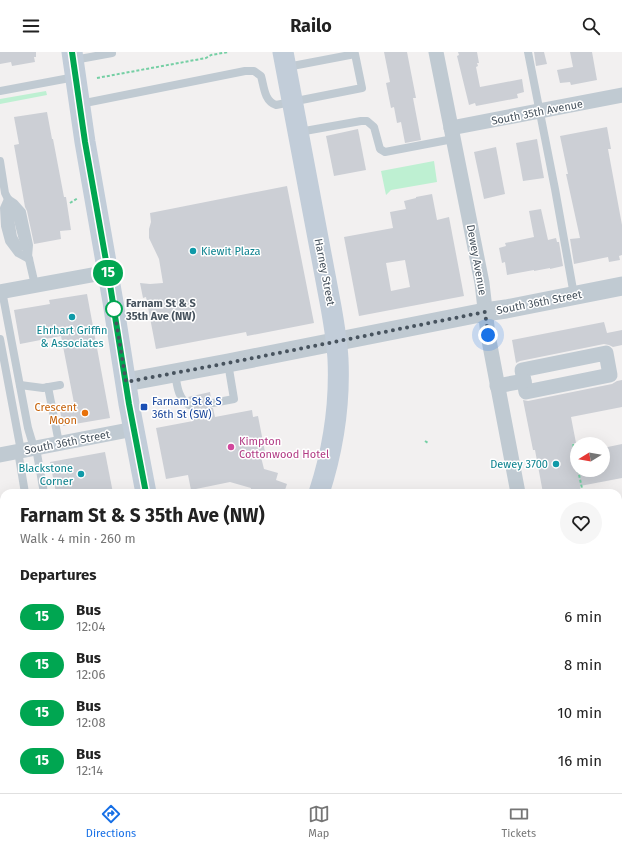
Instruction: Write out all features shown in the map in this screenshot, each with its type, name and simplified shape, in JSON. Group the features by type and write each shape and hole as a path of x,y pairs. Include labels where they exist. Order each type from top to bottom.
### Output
{"main road":[{"name":"Harney Street","path":"285,59 336,341 338,379 334,426 328,463 320,489"},
{"path":"73,63 85,142 145,489"}],"street":[{"name":"Dewey Avenue","path":"436,52 482,283 488,335 517,489"},
{"name":"South 35th Avenue","path":"452,134 539,111 622,96"},
{"path":"1,291 108,272"},
{"name":"South 36th Street","path":"126,382 622,286"},
{"path":"606,353 610,375 526,392 524,381 522,370 606,353"},
{"path":"497,386 524,381"},
{"name":"South 36th Street","path":"0,455 134,429"}],"lane":[{"path":"528,52 574,295"},
{"path":"0,91 73,63 112,53"},
{"path":"79,105 245,71 254,71 261,76 267,99 276,105 362,88 355,54 285,59"},
{"path":"298,132 367,121 374,127 380,149 385,152 452,134"},
{"path":"0,161 5,193 10,201 22,212 29,245 28,258 35,285"},
{"path":"10,201 4,208 5,226 9,241 18,253 28,258"},
{"path":"1,291 28,428 25,489"},
{"path":"0,339 27,449 42,489"},
{"path":"213,403 234,399 228,363"},
{"path":"175,373 179,392 184,402 189,406"},
{"path":"20,385 43,388 60,385"},
{"path":"48,387 59,443"}],"path":[{"path":"97,78 206,58 211,55 228,52"},
{"path":"70,203 82,195"},
{"path":"425,441 428,444"},
{"path":"580,477 582,489"}],"green space":[{"path":"46,91 47,95 0,104 0,99"},
{"path":"434,161 437,182 391,190 386,195 381,171"}],"building":[{"path":"0,52 36,52 36,57 34,57 35,62 12,66 11,62 0,64"},
{"path":"384,52 407,52 416,98 413,98 421,140 405,143 401,122 397,123 394,107 391,108 386,83 390,82"},
{"path":"458,52 477,52 479,63 477,63 478,66 476,67 480,87 522,79 524,92 517,94 518,98 476,106 475,103 469,105 457,56 459,55"},
{"path":"534,52 544,52 547,64 536,66"},
{"path":"570,52 592,52 597,80 571,85 570,82 560,83 557,70 573,67"},
{"path":"47,112 64,197 66,197 71,230 60,231 61,239 34,244 25,207 14,145 19,144 14,117"},
{"path":"607,127 611,149 608,149 622,225 622,255 619,256 620,260 609,262 608,257 574,264 570,239 580,238 566,174 568,174 560,136"},
{"path":"358,129 366,170 334,176 326,136"},
{"path":"537,139 544,178 523,181 516,143"},
{"path":"496,147 505,194 484,199 474,152"},
{"path":"287,186 314,323 247,336 246,332 156,349 146,297 143,298 140,283 163,283 159,259 149,238 151,222 150,213"},
{"path":"432,194 437,220 449,217 464,296 359,316 344,237 393,228 390,212 406,209 404,201","holes":["405,260 410,287 391,291 386,263"]},
{"path":"541,209 548,240 556,238 557,242 559,242 563,266 507,275 505,262 502,263 499,248 506,246 505,243 534,237 529,211"},
{"path":"87,294 110,418 63,426 59,406 74,403 61,336 20,344 14,310 50,304 49,300"},
{"path":"604,322 607,333 622,330 622,345 613,347 604,344 516,363 512,340"},
{"path":"622,380 622,407 571,417 575,437 570,437 570,477 610,477 610,447 622,444 622,478 580,486 580,489 542,489 523,400 528,401 612,384"},
{"path":"210,392 211,398 208,401 208,404 209,407 213,408 215,417 252,410 253,417 258,416 265,452 260,453 264,469 278,473 276,480 287,484 285,489 251,489 230,482 191,489 188,475 166,479 156,428 193,421 190,410 194,408 194,403 188,397"},
{"name":"Blackstone Corner","path":"105,452 112,489 55,489 50,462"}],"bus line":[{"name":"15","path":"72,52 85,142 129,404 145,489"}],"place":[{"name":"Kiewit Plaza","path":"193,251"},
{"name":"Farnam St & S 35th Ave (NW)","path":"114,309"},
{"name":"Ehrhart Griffin & Associates","path":"72,317"},
{"name":"Farnam St & S 36th St (SW)","path":"144,407"},
{"name":"Crescent Moon","path":"85,413"},
{"name":"Kimpton Cottonwood Hotel","path":"231,447"},
{"name":"Dewey 3700","path":"556,464"},
{"name":"Blackstone Corner","path":"81,474"}],"route":[{"path":"114,309 113,302 126,382 485,312 488,335"}]}
